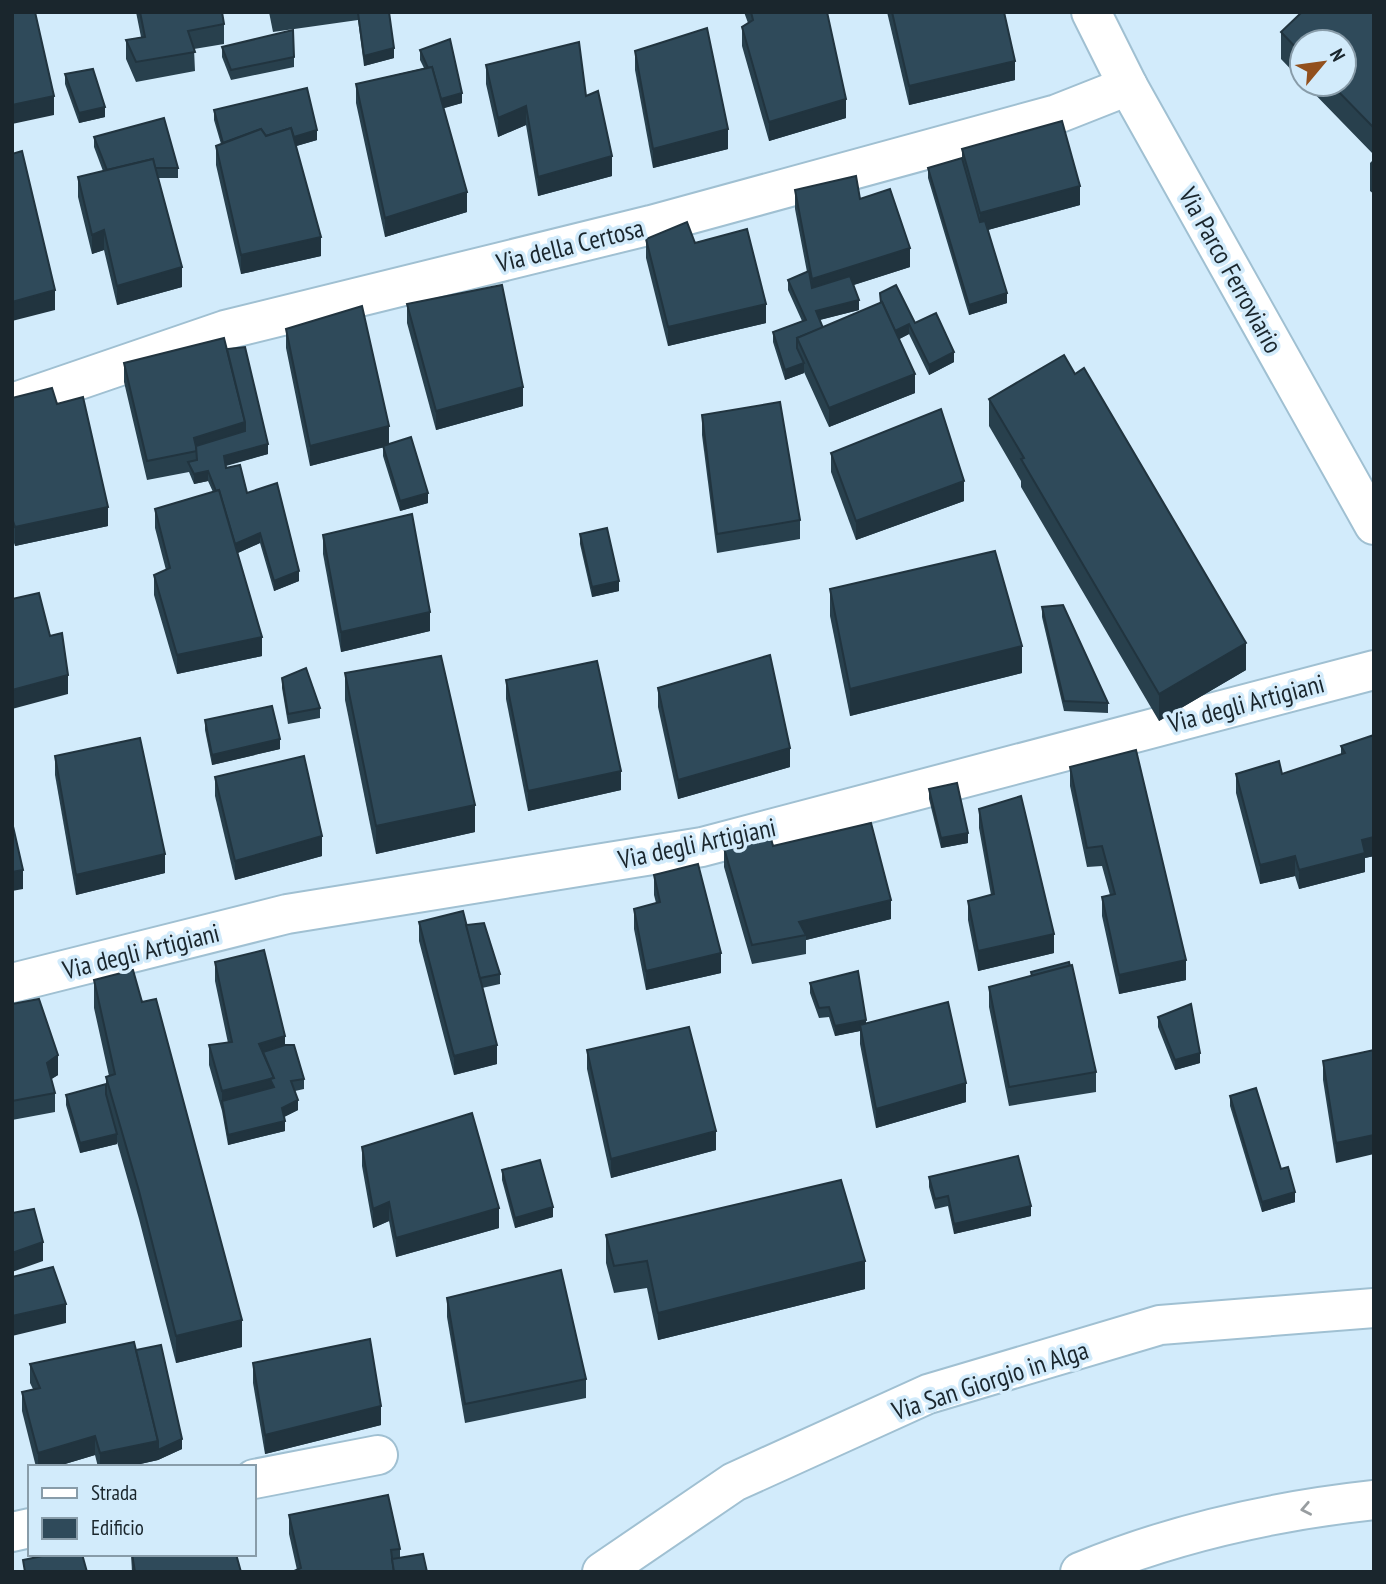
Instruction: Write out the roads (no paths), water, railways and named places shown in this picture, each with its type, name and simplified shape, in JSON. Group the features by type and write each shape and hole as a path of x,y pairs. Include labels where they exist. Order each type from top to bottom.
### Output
{"main road":[{"name":"Via Parco Ferroviario","path":"1091,12 1128,86 1374,525"},
{"name":"Via della Certosa","path":"12,403 225,330 651,225 1057,114 1128,86"},
{"name":"Via degli Artigiani","path":"12,983 287,914 702,847 1374,670"},
{"name":"Via San Giorgio in Alga","path":"602,1572 734,1482 928,1394 1160,1325 1374,1308"},
{"path":"256,1479 378,1455"},
{"path":"1080,1572 1172,1539 1222,1526 1325,1505 1374,1500"}]}
